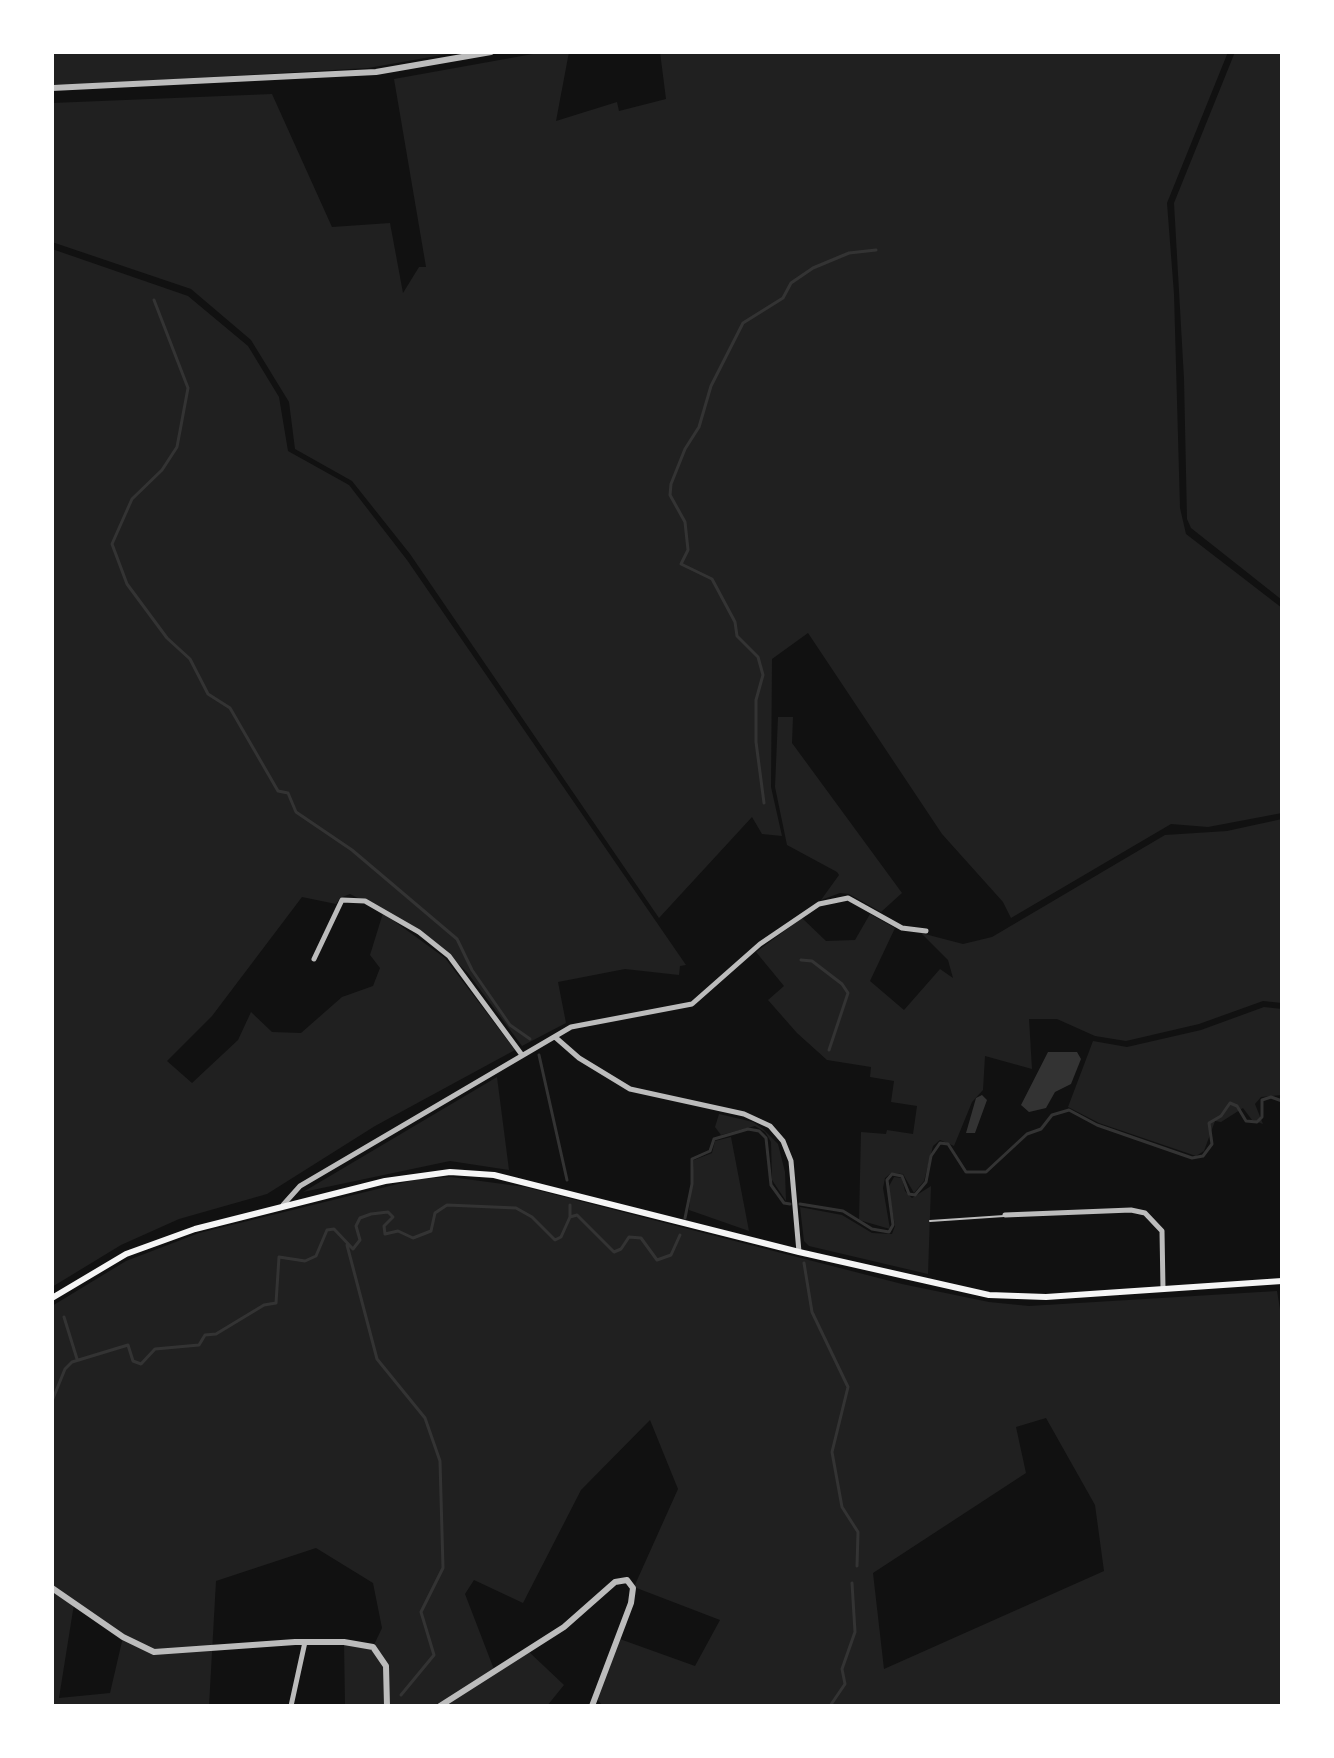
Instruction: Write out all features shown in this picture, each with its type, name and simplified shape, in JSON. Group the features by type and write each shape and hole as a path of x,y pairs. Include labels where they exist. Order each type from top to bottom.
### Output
{"main road":[{"path":"52,1298 126,1254 195,1229 283,1205 418,1175 471,1173 508,1179 799,1252 989,1295 1046,1297 1282,1281"}],"street":[{"path":"52,88 376,72 491,52"},
{"path":"283,1205 300,1186 571,1027 692,1004 760,944 819,904 835,898 848,898 902,928 926,931"},
{"path":"314,959 342,900 365,901 419,932 449,956 522,1055"},
{"path":"555,1037 579,1058 630,1089 752,1116 778,1133 791,1161 799,1252"},
{"path":"1005,1215 1131,1210 1145,1213 1162,1231 1163,1289"},
{"path":"440,1706 564,1627 615,1582 627,1580 633,1588 631,1603 592,1706"},
{"path":"52,1588 123,1637 154,1652 305,1642 344,1642 373,1647 386,1666 387,1706"},
{"path":"291,1706 305,1642"}],"lane":[{"path":"930,1221 1005,1215"}],"shaded area":[{"path":"52,52 459,52 368,68 71,85 52,84"},
{"path":"544,52 569,52 556,121 617,102 619,111 666,99 660,52 1228,52 1167,203 1174,294 1180,508 1186,534 1282,608 1282,813 1208,827 1171,824 1011,918 1003,902 942,834 808,633 772,659 771,787 782,836 762,834 752,817 659,918 410,554 352,481 295,449 289,402 251,340 191,289 52,242 52,103 272,94 332,227 390,223 403,293 419,267 426,267 394,79"},
{"path":"1235,52 1282,52 1282,600 1191,528 1187,519 1184,379 1174,203"},
{"path":"52,249 188,296 248,346 279,397 288,451 349,485 407,560 686,965 680,966 679,975 625,969 558,982 566,1023 522,1046 467,972 421,930 350,894 340,898 336,904 302,897 212,1016 167,1061 192,1083 238,1040 251,1012 272,1032 301,1033 342,997 373,986 380,968 370,955 383,913 445,958 515,1050 375,1126 267,1194 179,1219 121,1245 52,1287"},
{"path":"778,717 793,717 792,743 902,893 881,912 849,894 840,893 821,900 839,875 787,845 775,787"},
{"path":"1282,819 1282,1003 1263,1001 1199,1024 1126,1041 1095,1036 1057,1019 1029,1019 1032,1069 985,1056 983,1090 972,1102 954,1146 940,1140 933,1146 924,1181 914,1193 903,1174 891,1173 885,1178 883,1188 890,1229 859,1220 861,1132 886,1134 887,1130 913,1134 917,1106 891,1102 894,1081 870,1077 871,1067 827,1060 797,1033 768,1000 784,986 756,952 802,918 826,941 855,940 870,914 895,928 870,981 904,1010 940,969 953,978 948,960 921,933 963,944 992,937 1165,835 1227,831"},
{"path":"1264,1007 1282,1009 1282,1095 1261,1097 1255,1104 1263,1124 1252,1120 1243,1108 1221,1122 1215,1121 1204,1151 1196,1156 1099,1123 1068,1107 1093,1041 1127,1047 1201,1030"},
{"path":"1048,1052 1077,1052 1081,1059 1071,1084 1055,1092 1046,1108 1029,1112 1021,1105"},
{"path":"497,1077 509,1170 450,1161 303,1192"},
{"path":"982,1095 987,1100 975,1133 966,1133 976,1098"},
{"path":"719,1114 753,1122 762,1128 778,1144 785,1172 786,1201 772,1180 771,1142 765,1132 755,1126 721,1135 715,1127"},
{"path":"731,1137 749,1231 689,1210 694,1160 712,1153 715,1141"},
{"path":"451,1177 525,1187 902,1284 989,1302 1029,1306 1277,1291 1282,1321 1282,1706 603,1706 595,1697 617,1638 695,1666 720,1620 634,1587 678,1489 650,1420 581,1490 523,1603 474,1580 465,1594 495,1672 527,1650 564,1685 547,1706 345,1706 344,1642 373,1647 382,1628 373,1583 316,1548 216,1581 209,1706 52,1706 52,1306 126,1261 199,1233 418,1179","holes":["1046,1418 1095,1505 1104,1571 884,1669 873,1573 1026,1473 1016,1427","74,1604 123,1637 110,1693 59,1698"]},
{"path":"894,1177 902,1178 905,1191 912,1198 931,1186 928,1274 809,1246 804,1241 800,1207 842,1215 872,1233 892,1234 895,1226 888,1188"}],"waterway":[{"path":"764,803 756,742 756,700 763,675 758,657 737,636 735,622 712,579 681,564 688,550 685,522 670,495 671,484 685,449 699,427 711,386 743,323 783,298 791,283 813,268 849,253 876,250"},
{"path":"154,300 188,388 177,447 162,470 132,499 112,544 127,584 167,638 190,659 208,694 230,708 278,791 288,793 296,812 352,850 457,939 472,970 510,1025 530,1039"},
{"path":"801,960 812,961 842,984 848,993 829,1050"},
{"path":"539,1055 567,1180"},
{"path":"800,1204 843,1211 872,1229 889,1232 893,1225 887,1180 892,1174 902,1176 909,1194 915,1195 926,1182 931,1156 940,1143 948,1144 966,1172 986,1172 1027,1134 1041,1129 1052,1115 1069,1110 1097,1125 1192,1158 1203,1156 1212,1144 1209,1123 1221,1116 1230,1103 1237,1106 1246,1121 1257,1122 1262,1117 1262,1100 1271,1097 1282,1101"},
{"path":"685,1218 692,1184 692,1159 710,1151 714,1139 748,1129 759,1131 766,1138 771,1185 784,1203 790,1204"},
{"path":"52,1401 65,1369 72,1362 128,1345 133,1361 141,1364 155,1349 199,1345 205,1335 216,1334 264,1305 276,1303 279,1257 305,1261 316,1256 327,1230 334,1229 353,1249 360,1240 356,1226 360,1218 371,1214 388,1212 393,1217 384,1226 385,1234 398,1231 413,1238 431,1231 435,1213 447,1205 516,1208 532,1217 555,1240 561,1237 570,1217 577,1215 614,1252 621,1249 629,1237 641,1238 657,1260 671,1255 680,1235"},
{"path":"570,1205 570,1217"},
{"path":"347,1245 377,1359 425,1418 440,1461 443,1568 421,1612 434,1655 401,1695"},
{"path":"804,1263 812,1312 848,1387 832,1452 842,1507 858,1532 857,1566"},
{"path":"64,1317 77,1359"},
{"path":"830,1706 845,1684 842,1669 855,1632 852,1583"}]}
